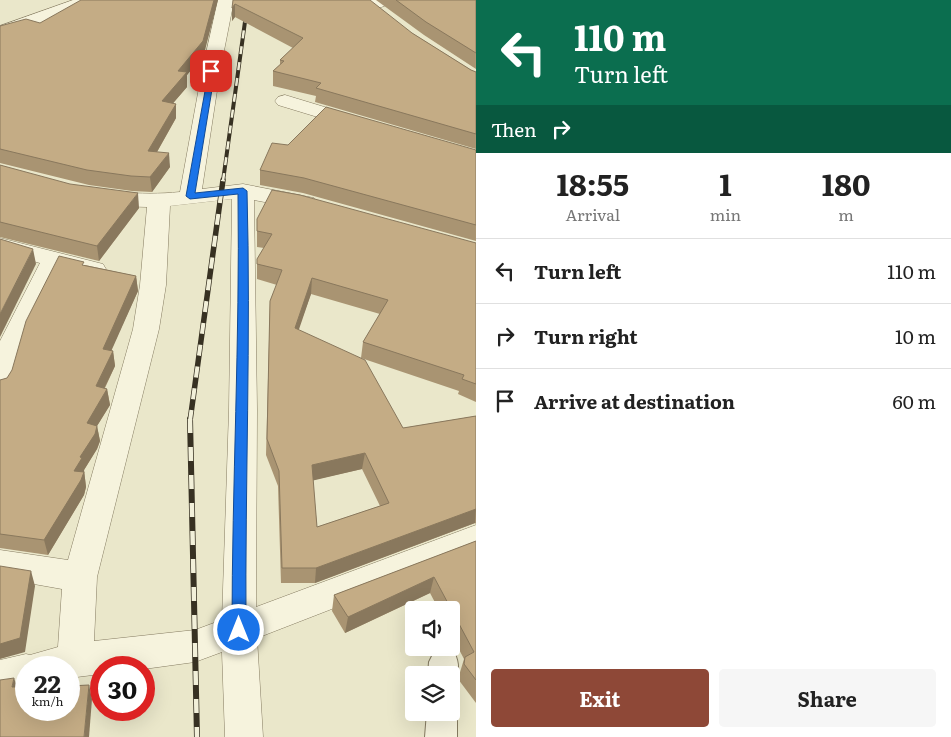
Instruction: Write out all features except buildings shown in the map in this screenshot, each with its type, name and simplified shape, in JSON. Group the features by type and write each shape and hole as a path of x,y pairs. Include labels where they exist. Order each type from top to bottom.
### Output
{"street":[{"path":"0,32 89,0"},
{"path":"190,196 226,0"},
{"path":"285,101 371,127"},
{"path":"243,191 243,410 239,630 244,737"},
{"path":"83,193 117,199 159,201 243,191 329,209"},
{"path":"75,656 80,577 146,329 135,280 159,201"},
{"path":"0,245 135,280"},
{"path":"0,385 15,336 54,258"},
{"path":"80,659 195,646 476,539"},
{"path":"0,564 80,577"},
{"path":"0,677 15,674"}],"lane":[{"path":"441,737 442,721"}],"railway":[{"path":"223,181 248,0"},
{"path":"190,421 223,180"},
{"path":"190,421 197,737"}],"route":[{"path":"211,71 190,196 243,191 243,410 239,630"}]}
